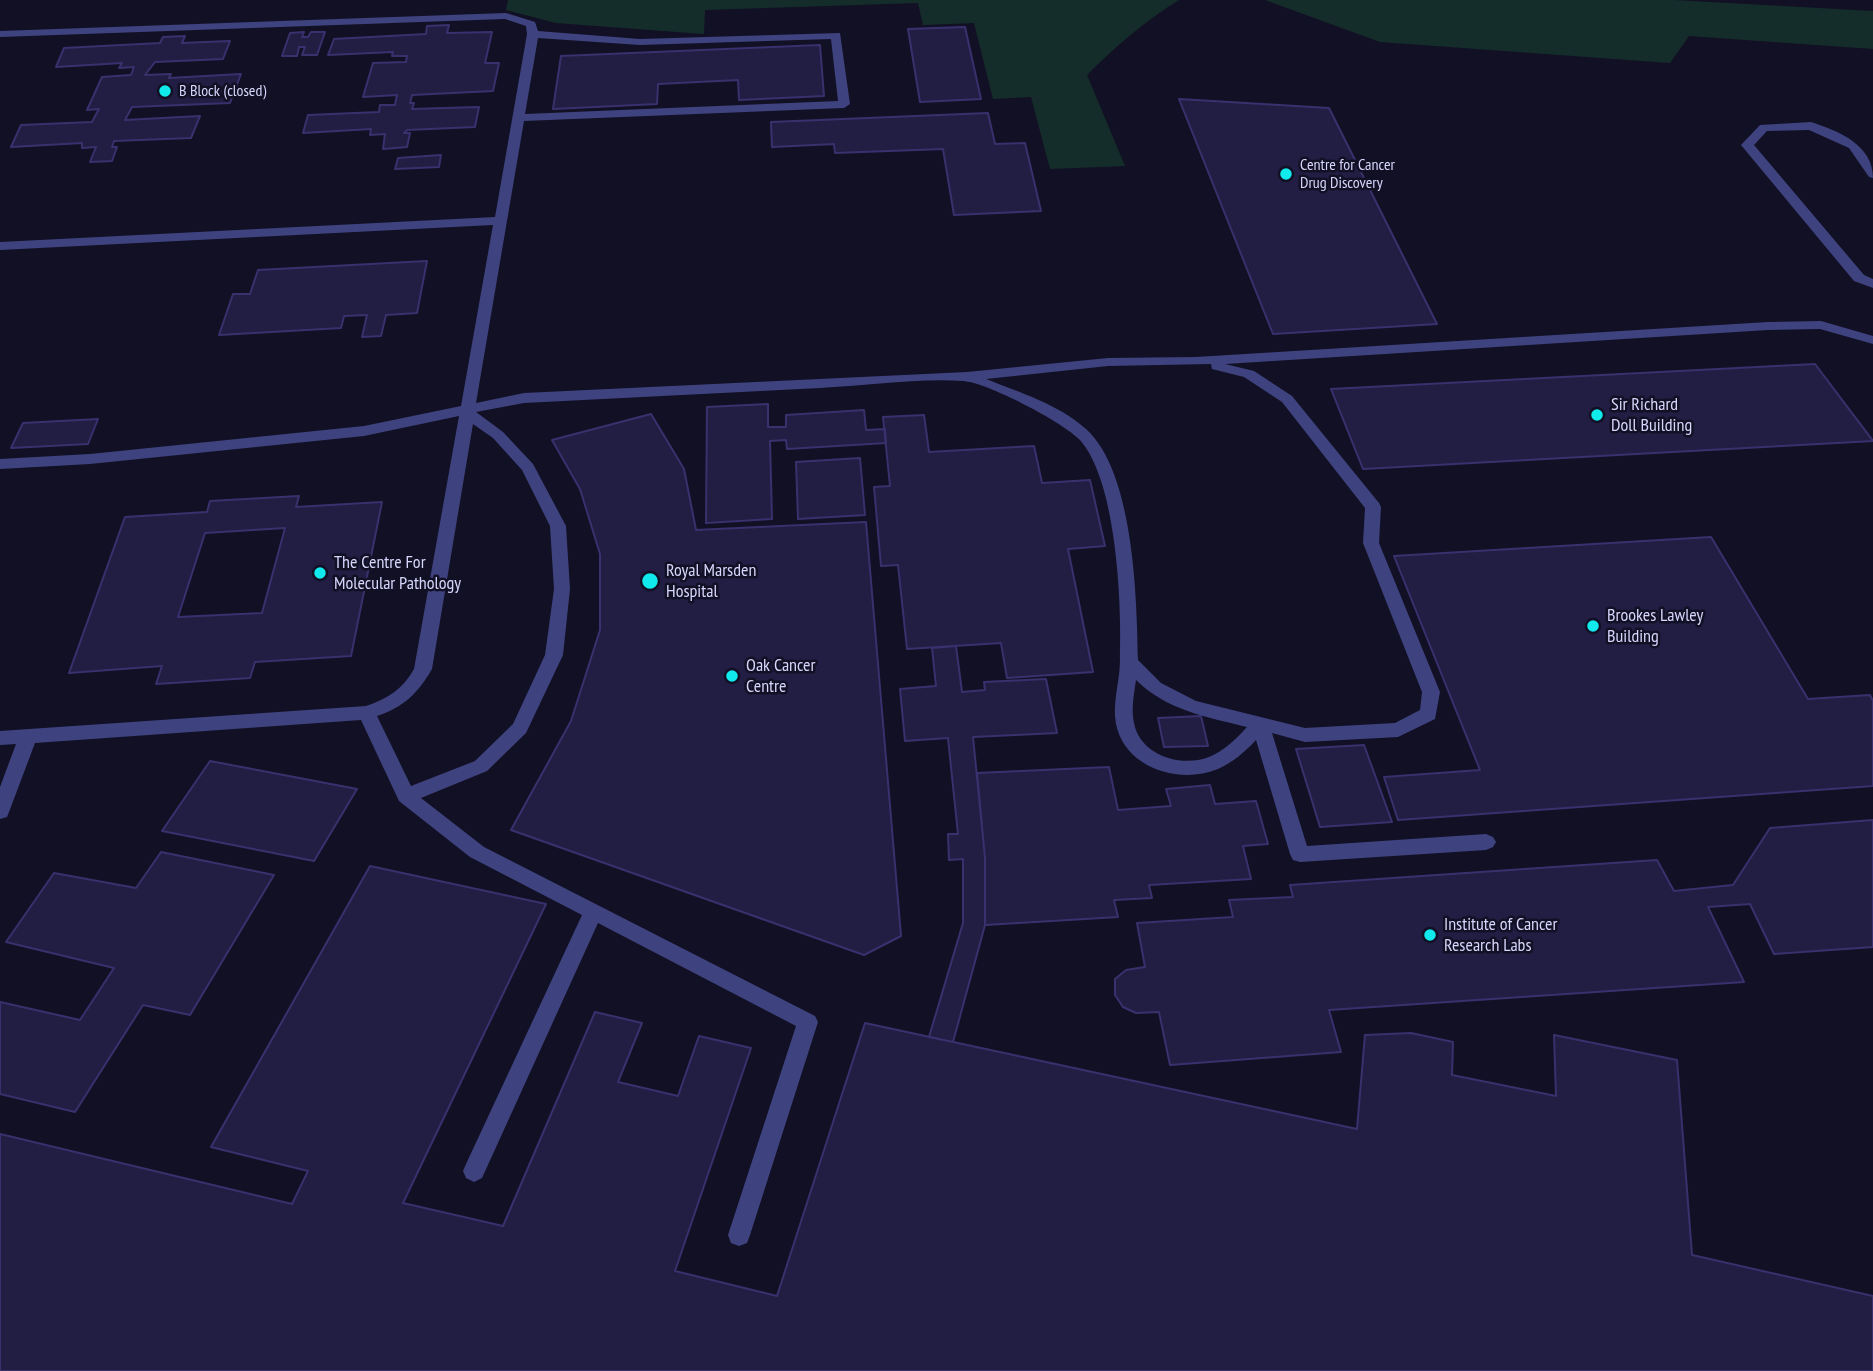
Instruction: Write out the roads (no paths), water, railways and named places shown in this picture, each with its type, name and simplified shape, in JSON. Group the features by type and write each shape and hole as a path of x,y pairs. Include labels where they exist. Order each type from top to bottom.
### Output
{"street":[{"path":"0,34 506,16 531,24 533,34 498,221 423,669 414,685 396,703 367,713 0,738"},
{"path":"517,118 844,104 836,35 640,42 533,34"},
{"path":"1873,174 1853,145 1811,126 1764,128 1747,145 1859,278 1873,284"},
{"path":"0,246 498,221"},
{"path":"0,464 90,459 364,431 524,398 967,376 1108,362 1196,361 1768,326 1821,325 1866,337 1873,325"},
{"path":"1130,663 1155,688 1191,706 1305,735 1398,730 1429,714 1431,692 1371,543 1373,507 1287,399 1249,374 1196,361"},
{"path":"967,376 1058,417 1076,430 1103,463 1122,547 1130,663 1124,698 1125,726 1138,751 1168,766 1200,768 1224,759 1260,724"},
{"path":"406,796 481,766 520,728 554,654 562,589 558,526 528,468 498,435 466,412"},
{"path":"367,713 406,796 477,852 807,1022 739,1235"},
{"path":"1260,724 1300,855 1486,842"},
{"path":"0,811 28,736"},
{"path":"474,1171 594,910"}],"place":[{"name":"B Block (closed)","path":"165,91"},
{"name":"Centre for Cancer Drug Discovery","path":"1286,174"},
{"name":"Sir Richard Doll Building","path":"1597,415"},
{"name":"The Centre For Molecular Pathology","path":"320,573"},
{"name":"Royal Marsden Hospital","path":"650,581"},
{"name":"Brookes Lawley Building","path":"1593,626"},
{"name":"Oak Cancer Centre","path":"732,676"},
{"name":"Institute of Cancer Research Labs","path":"1430,935"}]}
